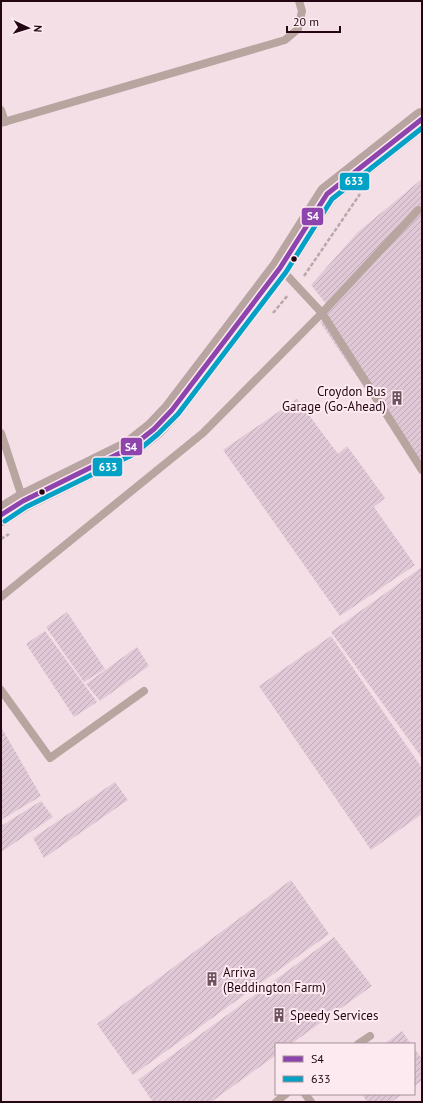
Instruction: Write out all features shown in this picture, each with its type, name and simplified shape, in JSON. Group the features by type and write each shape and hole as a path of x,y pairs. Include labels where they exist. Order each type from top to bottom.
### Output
{"main road":[{"path":"1,515 23,501 130,448 154,429 172,410 280,268 327,194 422,119"}],"lane":[{"path":"1,110 3,123 285,40 298,29 302,11 299,1"},
{"path":"1,597 203,433 322,313 418,210"},
{"path":"280,268 322,313 422,470"},
{"path":"1,433 23,501"},
{"path":"1,690 50,758 144,691"},
{"path":"360,1043 370,1036"},
{"path":"276,1102 285,1095"}],"building":[{"name":"Croydon Bus Garage (Go-Ahead)","path":"422,179 422,473 320,322 326,320 328,306 311,285 358,232"},
{"path":"297,399 338,454 347,446 385,498 374,507 415,565 340,616 223,450"},
{"path":"422,567 422,758 331,632"},
{"path":"67,612 105,669 84,682 46,627"},
{"path":"45,631 97,702 74,717 26,644"},
{"path":"331,636 422,768 422,814 371,850 259,686"},
{"path":"137,647 149,666 100,701 86,684"},
{"path":"1,727 41,796 1,820"},
{"path":"115,782 128,800 44,858 33,838"},
{"path":"41,801 53,817 1,852 1,826"},
{"name":"Arriva (Beddington Farm)","path":"291,880 329,934 133,1075 97,1024"},
{"name":"Speedy Services","path":"334,937 372,986 292,1043 275,1043 275,1056 211,1102 153,1102 138,1080"},
{"path":"402,1031 410,1043 385,1043"},
{"path":"415,1049 422,1059 422,1081 415,1085"},
{"path":"363,1095 402,1095 391,1102 367,1102"}],"transit line":[{"name":"S4","path":"1,515 23,501 130,448 154,429 172,410 280,268 327,194 422,119"},
{"name":"633","path":"5,521 26,507 134,454 158,434 178,414 286,272 332,199 422,128"}],"place":[{"name":"Croydon Bus Garage (Go-Ahead)","path":"397,398"},
{"name":"Arriva (Beddington Farm)","path":"212,979"},
{"name":"Speedy Services","path":"279,1015"}]}
